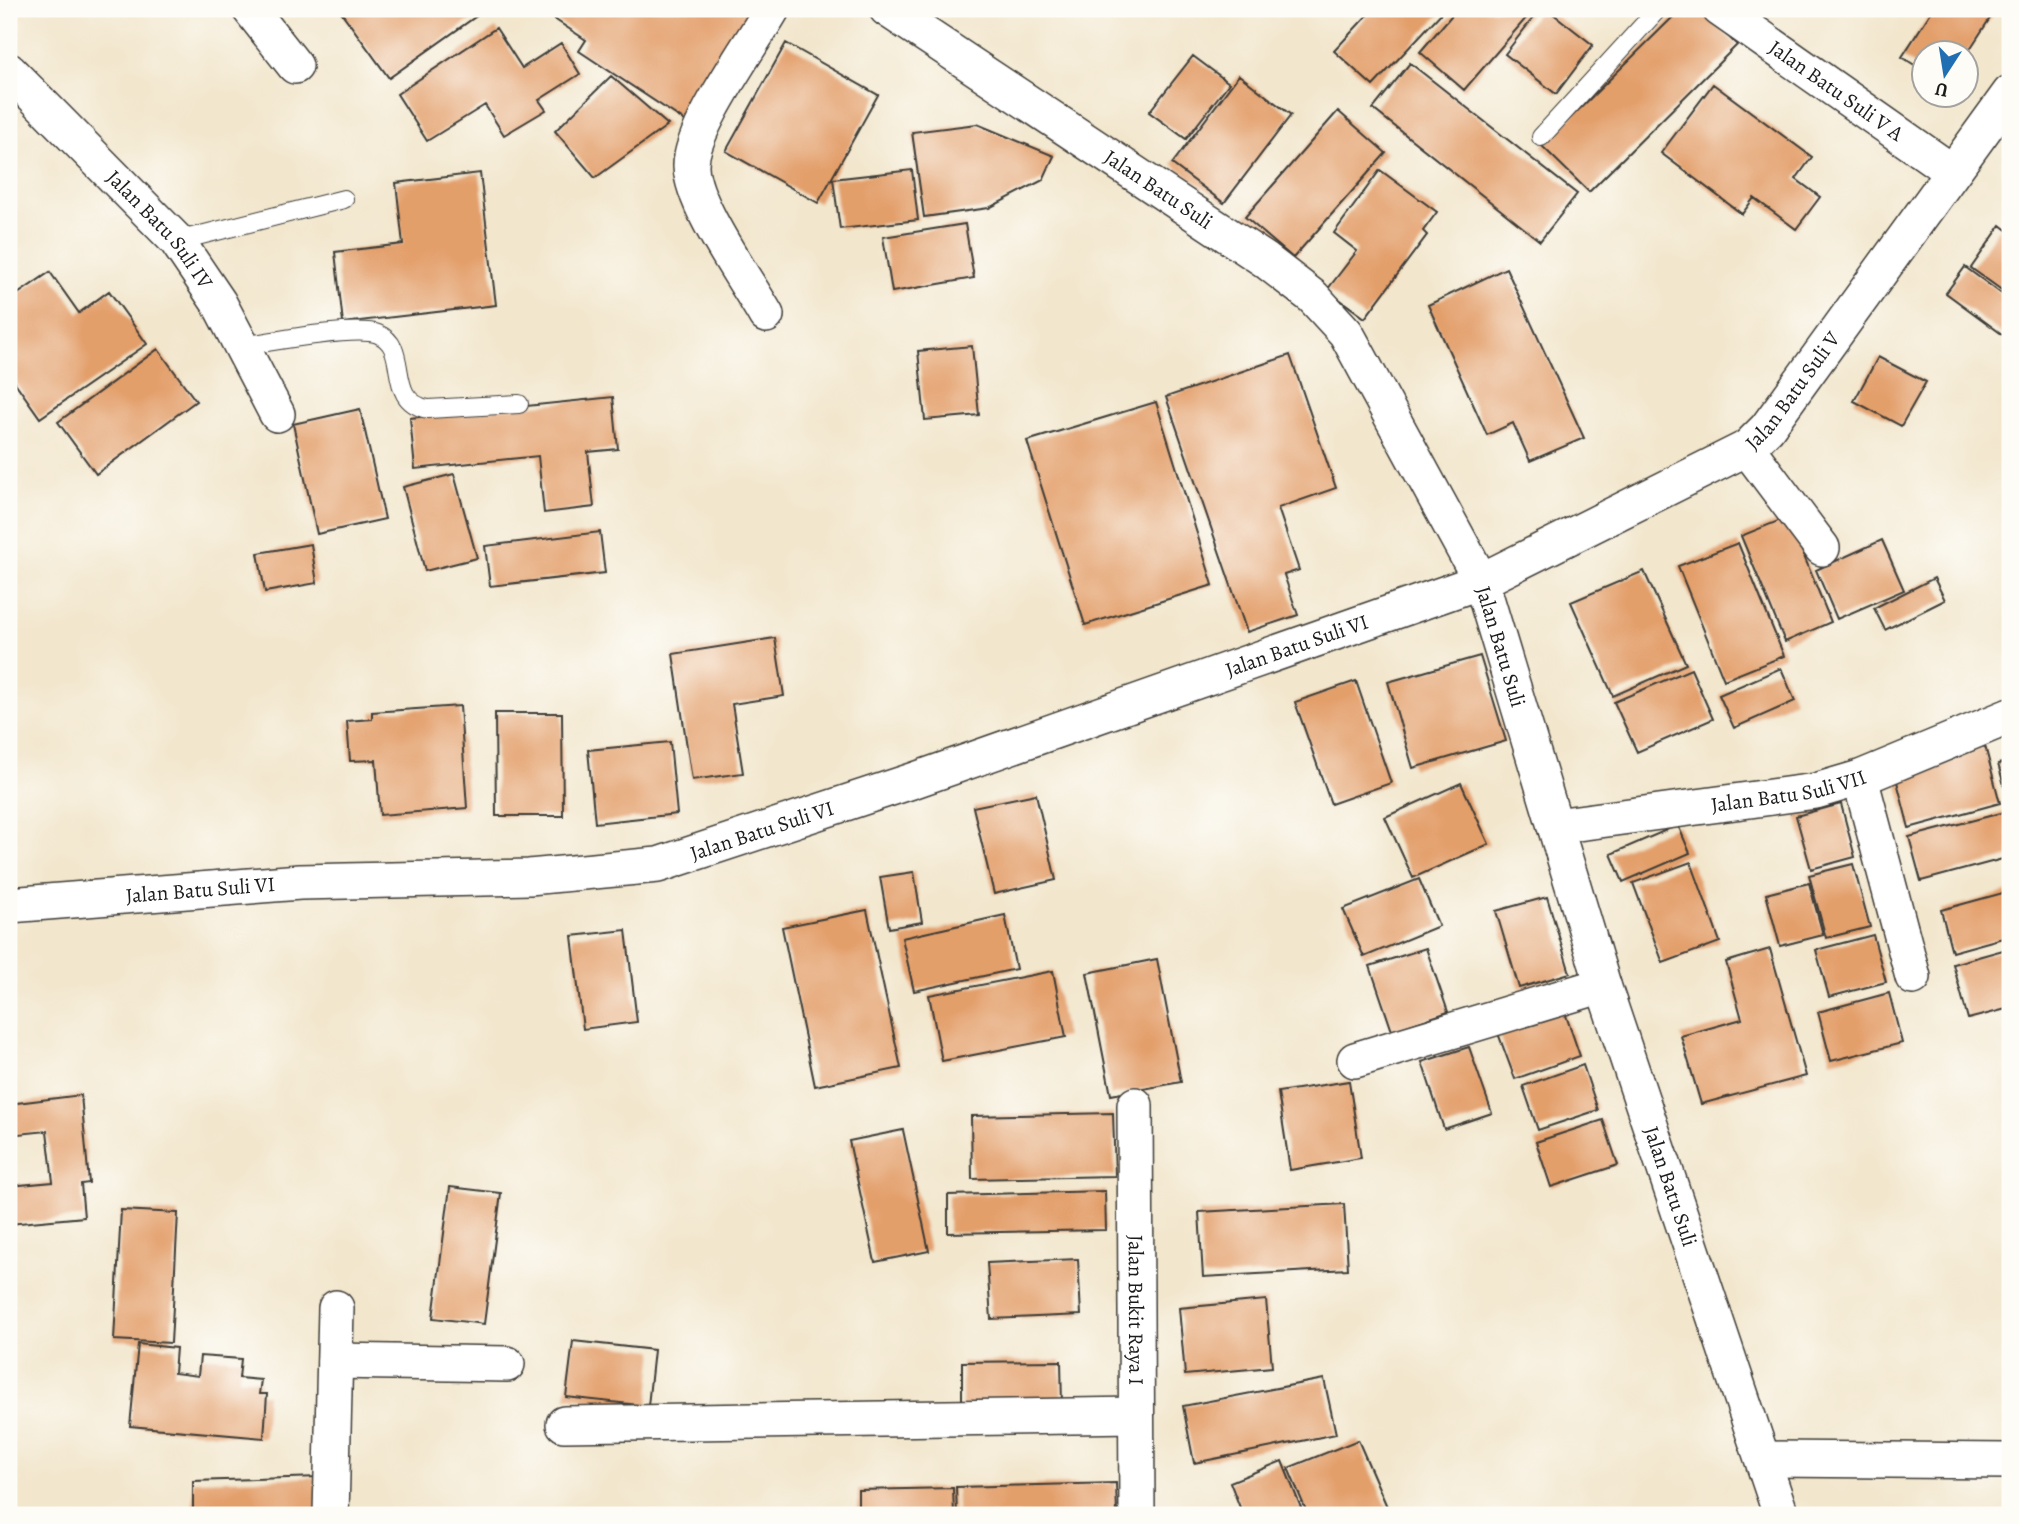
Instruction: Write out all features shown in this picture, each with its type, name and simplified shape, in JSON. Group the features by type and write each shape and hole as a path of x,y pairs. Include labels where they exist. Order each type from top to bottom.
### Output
{"street":[{"path":"250,9 295,66"},
{"path":"766,314 696,195 691,165 698,133 772,9"},
{"name":"Jalan Batu Suli","path":"887,9 1265,260 1313,297 1346,333 1481,581 1603,985 1781,1515"},
{"name":"Jalan Batu Suli V A","path":"1720,9 1951,171"},
{"name":"Jalan Batu Suli IV","path":"9,71 177,241 219,303 277,414"},
{"name":"Jalan Batu Suli V","path":"1481,581 1747,448 1767,428 2010,93"},
{"path":"1747,448 1822,548"},
{"name":"Jalan Batu Suli VI","path":"9,905 300,882 529,877 658,865 915,780 1481,581"},
{"name":"Jalan Batu Suli VII","path":"1555,826 1816,791 1860,778 2010,716"},
{"path":"1860,778 1913,977"},
{"path":"1355,1060 1603,985"},
{"name":"Jalan Bukit Raya I","path":"1135,1105 1137,1515"},
{"path":"331,1515 336,1308"},
{"path":"335,1361 507,1364"},
{"path":"564,1424 1136,1415"},
{"path":"1764,1459 2010,1461"}],"lane":[{"path":"1541,138 1658,9"},
{"path":"177,241 344,199"},
{"path":"242,346 354,332 378,334 393,347 404,394 414,406 428,410 519,404"}],"building":[{"path":"339,9 479,9 482,12 389,78"},
{"path":"539,9 753,11 688,123 579,51 586,40"},
{"path":"1373,9 1445,9 1373,86 1334,51"},
{"path":"1457,9 1534,9 1464,90 1420,52"},
{"path":"1540,9 1547,9 1593,45 1556,94 1505,54"},
{"path":"1681,9 1700,9 1737,45 1589,192 1542,146"},
{"path":"1933,9 1996,9 1977,38 1914,38"},
{"path":"496,28 522,68 561,43 580,74 539,100 546,110 504,135 485,105 427,141 397,94"},
{"path":"786,43 878,95 818,203 726,151"},
{"path":"1910,45 1910,62 1902,57"},
{"path":"1193,56 1229,83 1186,139 1149,112"},
{"path":"1410,63 1577,194 1540,241 1373,109"},
{"path":"1239,75 1291,115 1224,203 1172,164"},
{"path":"611,76 668,125 595,178 555,131"},
{"path":"1713,84 1812,157 1796,179 1820,197 1796,229 1754,198 1742,214 1661,153"},
{"path":"1338,111 1386,153 1293,258 1245,217"},
{"path":"977,124 1054,156 1043,180 989,208 924,217 912,132"},
{"path":"912,170 918,220 840,229 833,179"},
{"path":"1380,170 1437,212 1423,231 1427,235 1365,318 1327,290 1357,251 1334,233"},
{"path":"480,173 496,305 343,323 335,252 403,244 396,183"},
{"path":"965,224 974,278 892,292 883,237"},
{"path":"2001,225 2010,232 2010,296 1971,268"},
{"path":"1965,267 2010,300 2010,340 1946,293"},
{"path":"1506,268 1584,438 1530,461 1513,423 1487,435 1428,305"},
{"path":"50,272 79,313 109,291 147,344 40,418 9,374 9,300"},
{"path":"972,346 979,415 925,420 918,351"},
{"path":"158,349 196,401 96,474 58,422"},
{"path":"1290,355 1336,488 1278,508 1299,570 1284,575 1298,615 1247,632 1166,397"},
{"path":"1878,357 1926,382 1901,426 1854,401"},
{"path":"613,397 618,449 588,452 594,507 544,513 538,456 415,469 410,418"},
{"path":"1156,402 1213,585 1085,625 1027,441"},
{"path":"360,409 385,519 317,534 293,424"},
{"path":"454,474 477,558 425,571 403,487"},
{"path":"1788,517 1831,622 1785,642 1741,536"},
{"path":"600,532 605,573 490,586 485,546"},
{"path":"1882,540 1904,590 1837,619 1816,570"},
{"path":"1738,543 1784,656 1724,680 1678,566"},
{"path":"311,544 317,583 265,592 258,553"},
{"path":"1644,571 1686,664 1613,696 1571,602"},
{"path":"1934,578 1945,600 1885,630 1874,608"},
{"path":"775,638 784,696 732,704 743,773 692,780 673,654"},
{"path":"1480,656 1506,741 1413,768 1388,682"},
{"path":"1781,668 1795,701 1734,728 1719,695"},
{"path":"1691,669 1713,719 1637,752 1614,702"},
{"path":"1356,681 1391,783 1331,804 1295,702"},
{"path":"460,706 467,808 380,815 376,760 350,761 347,721 372,719 372,712"},
{"path":"495,713 562,713 563,816 496,816"},
{"path":"670,742 677,814 595,823 588,750"},
{"path":"1985,746 2000,803 1909,828 1894,770"},
{"path":"2010,761 2010,799 2008,799 1998,764"},
{"path":"1461,783 1489,844 1413,878 1385,817"},
{"path":"1036,794 1056,880 994,894 973,807"},
{"path":"1841,804 1855,857 1811,869 1796,816"},
{"path":"2005,812 2010,830 2010,857 1921,881 1909,837"},
{"path":"1678,825 1690,853 1623,882 1611,854"},
{"path":"1691,862 1720,942 1663,963 1633,883"},
{"path":"1853,864 1870,927 1826,938 1809,875"},
{"path":"914,872 922,922 889,928 880,877"},
{"path":"1419,879 1439,926 1364,957 1343,909"},
{"path":"1809,883 1823,935 1780,946 1766,894"},
{"path":"2010,891 2010,936 1952,952 1941,910"},
{"path":"1547,897 1570,973 1519,988 1496,911"},
{"path":"867,910 901,1068 815,1086 782,927"},
{"path":"1005,915 1016,969 914,991 902,938"},
{"path":"626,930 637,1022 583,1029 572,936"},
{"path":"1873,935 1886,982 1829,997 1816,950"},
{"path":"1426,948 1448,1012 1392,1031 1370,966"},
{"path":"2010,948 2010,1008 1968,1019 1953,964"},
{"path":"1770,949 1806,1076 1701,1104 1681,1036 1742,1019 1726,962"},
{"path":"1157,959 1181,1082 1111,1095 1087,973"},
{"path":"1053,971 1066,1037 942,1061 929,995"},
{"path":"1889,993 1902,1043 1831,1061 1818,1012"},
{"path":"1561,1001 1580,1056 1515,1079 1495,1025"},
{"path":"1469,1047 1492,1113 1444,1129 1422,1062"},
{"path":"1583,1065 1598,1110 1538,1130 1523,1086"},
{"path":"1349,1081 1361,1158 1290,1170 1278,1092"},
{"path":"81,1095 89,1183 81,1184 84,1217 9,1224 9,1186 53,1182 47,1131 9,1135 9,1104"},
{"path":"1113,1113 1115,1176 972,1179 971,1116"},
{"path":"1603,1120 1618,1165 1551,1187 1536,1142"},
{"path":"903,1130 929,1251 875,1262 849,1141"},
{"path":"450,1187 501,1193 484,1324 433,1318"},
{"path":"1105,1191 1106,1230 948,1233 948,1195"},
{"path":"1344,1204 1348,1269 1203,1277 1199,1212"},
{"path":"121,1210 178,1213 171,1343 114,1340"},
{"path":"1078,1259 1081,1315 991,1319 987,1263"},
{"path":"1266,1300 1272,1367 1185,1375 1179,1308"},
{"path":"573,1341 654,1350 648,1406 566,1397"},
{"path":"138,1344 176,1348 174,1373 198,1376 200,1356 241,1359 239,1378 261,1380 259,1394 267,1394 264,1438 130,1426"},
{"path":"1061,1361 1062,1405 962,1406 962,1362"},
{"path":"1324,1379 1336,1434 1194,1463 1183,1406"},
{"path":"1358,1440 1388,1509 1372,1515 1308,1515 1288,1468"},
{"path":"1282,1461 1304,1515 1243,1515 1230,1482"},
{"path":"321,1477 322,1515 193,1515 193,1481"},
{"path":"1116,1483 1117,1515 957,1515 956,1487"},
{"path":"953,1488 954,1515 858,1515 858,1490"}]}
